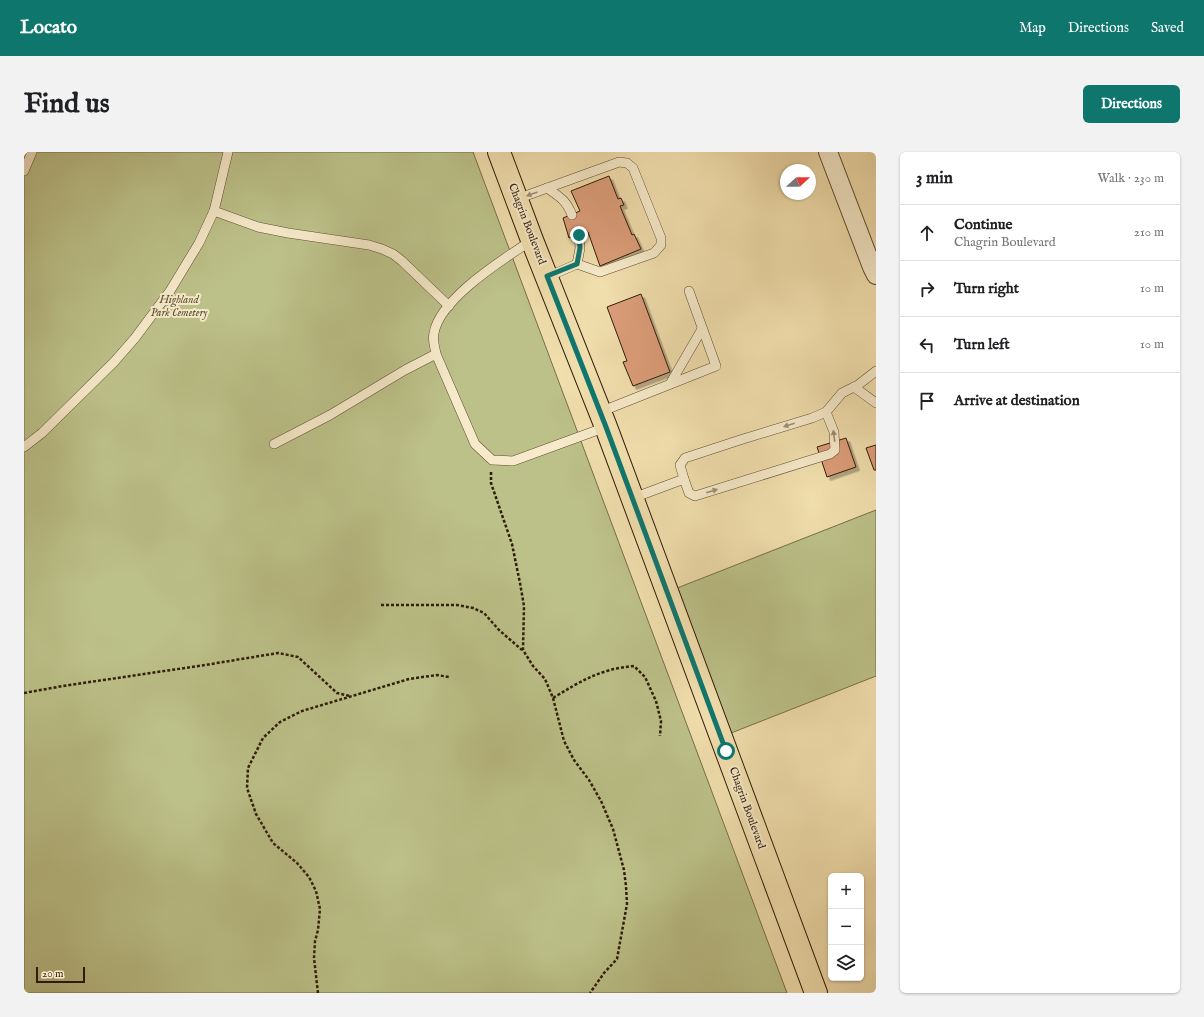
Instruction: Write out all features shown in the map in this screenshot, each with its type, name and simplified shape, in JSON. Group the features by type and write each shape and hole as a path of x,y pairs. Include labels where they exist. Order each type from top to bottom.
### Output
{"main road":[{"name":"Chagrin Boulevard","path":"499,152 633,498 816,993"}],"street":[{"path":"828,152 876,274"}],"lane":[{"path":"24,171 32,152"},
{"path":"24,447 42,433 114,362 135,338 170,291 198,243 214,211 228,152"},
{"path":"517,199 619,162 627,163 633,168 661,238 661,245 654,253 600,272 577,264 547,276"},
{"path":"547,188 562,198 572,214"},
{"path":"214,211 258,227 368,245 382,249 393,254 402,261 449,306"},
{"path":"577,264 580,248 579,235"},
{"path":"532,240 465,288 440,318 434,333 433,343 436,354 475,444 492,460 513,462 603,420 670,384 716,366 688,291"},
{"path":"670,384 702,329"},
{"path":"274,444 330,415 405,370 436,354"},
{"path":"826,412 834,432 835,450 830,454 696,496 689,493 680,465 685,458 812,418 826,412 842,393 854,387 876,371"},
{"path":"854,387 876,403"},
{"path":"633,498 684,479"}],"path":[{"path":"492,460 491,483 512,544 524,606 523,650"},
{"path":"380,605 457,605 473,608 484,613 499,630 523,650 533,666 545,679 553,698 564,741 574,760 589,780 601,801 612,829 624,870 626,904 617,959 604,973 590,993"},
{"path":"24,693 278,653 298,657 320,675 329,686 337,692 351,696"},
{"path":"553,698 596,674 618,668 634,666 645,677 656,701 661,722 660,736"},
{"path":"318,993 314,958 320,909 316,891 309,877 298,864 273,843 256,814 248,788 248,768 263,738 280,722 302,711 409,679 437,675 449,677"}],"green space":[{"name":"Highland Park Cemetery","path":"24,152 473,152 787,993 24,993"},
{"path":"876,510 876,676 721,737 667,592"}],"building":[{"path":"609,176 618,199 621,198 624,205 620,206 632,235 634,234 641,249 600,266 588,232 569,238 563,218 580,211 571,191"},
{"path":"641,294 670,372 633,386 623,362 627,361 607,307"},
{"path":"846,438 856,467 827,477 817,447"},
{"path":"876,445 876,470 874,470 866,448"}],"route":[{"path":"579,235 580,248 577,264 547,276 606,427 726,751"}]}
